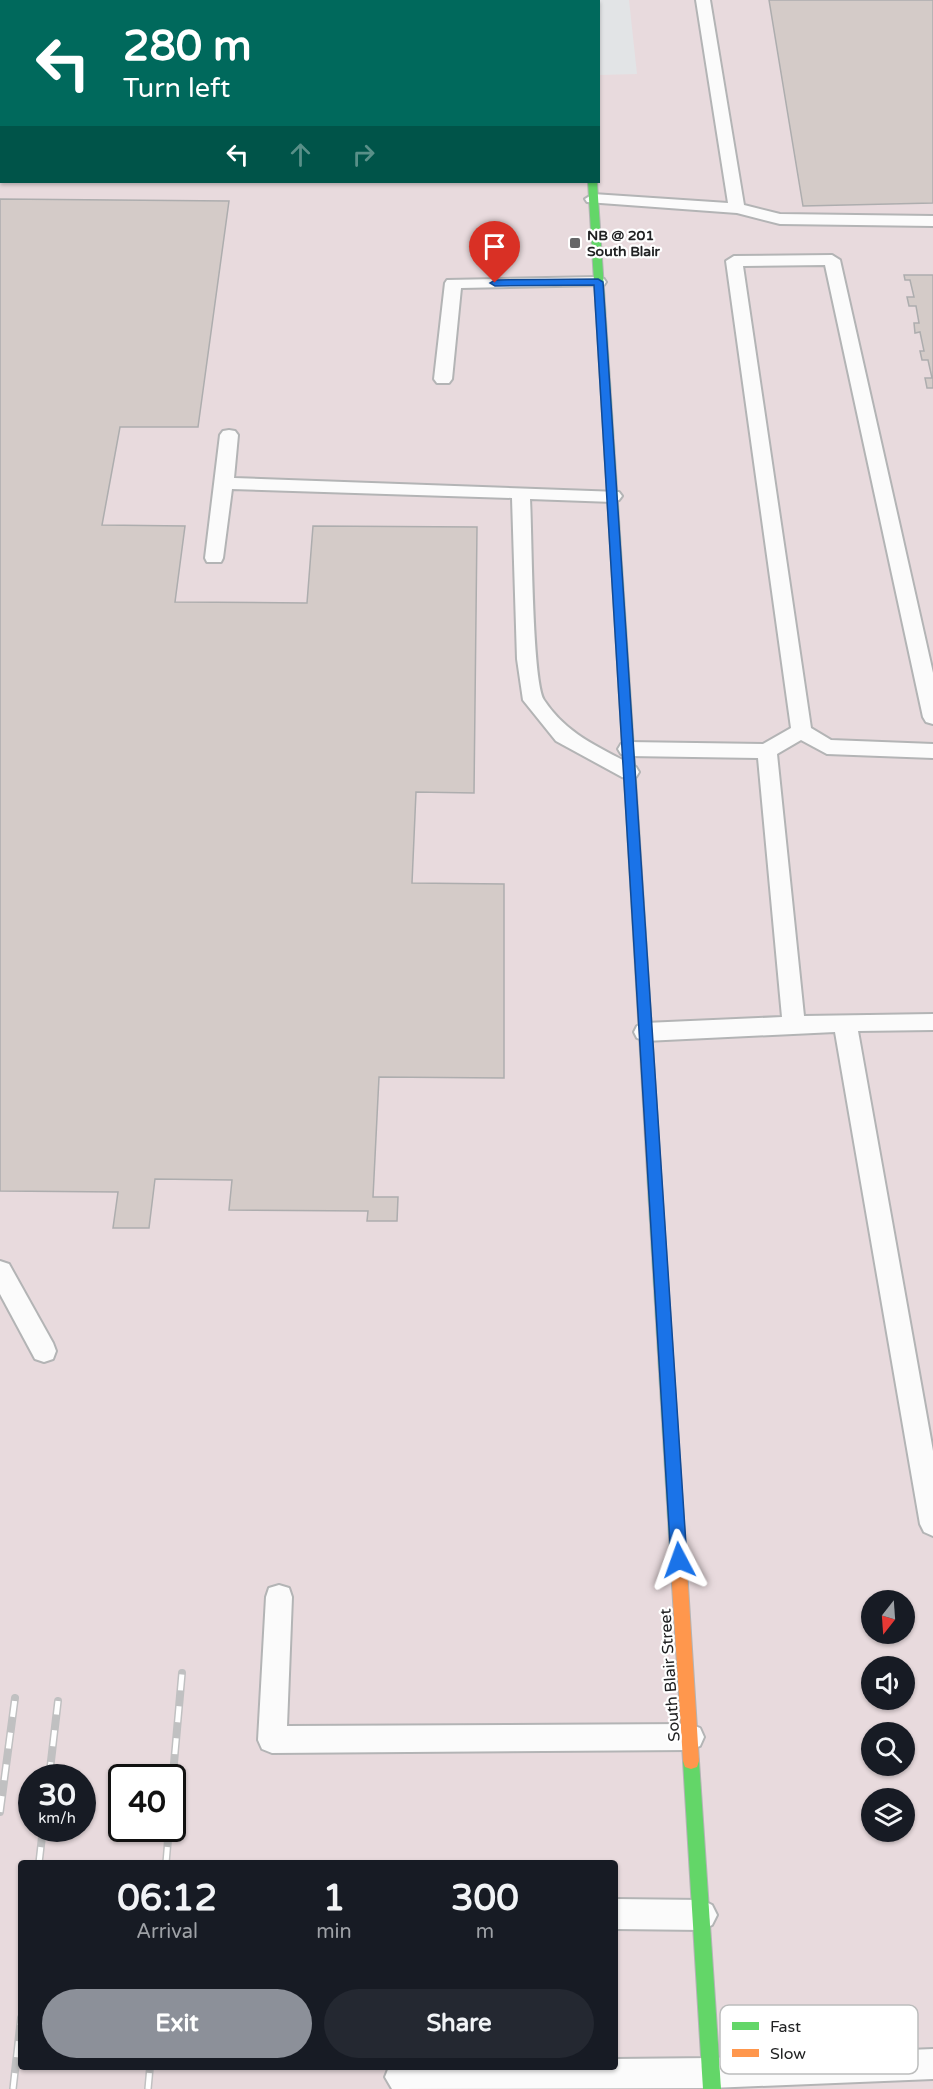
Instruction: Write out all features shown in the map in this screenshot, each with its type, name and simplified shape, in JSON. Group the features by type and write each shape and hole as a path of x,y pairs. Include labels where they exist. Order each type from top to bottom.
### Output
{"street":[{"name":"South Blair Street","path":"592,183 712,2081"}],"lane":[{"path":"703,0 737,208"},
{"path":"593,199 737,208 780,219 933,221"},
{"path":"801,731 734,261 832,260 933,717"},
{"path":"443,379 453,283 598,282"},
{"path":"214,558 229,435"},
{"path":"224,483 613,496"},
{"path":"520,494 527,659 533,700 563,736 629,772"},
{"path":"628,749 766,751 801,731"},
{"path":"801,731 827,747 933,752"},
{"path":"766,751 794,1025"},
{"path":"645,1032 845,1023 933,1022"},
{"path":"845,1023 933,1524"},
{"path":"0,1271 44,1350"},
{"path":"279,1597 272,1740 690,1737"},
{"path":"618,1914 702,1915"},
{"path":"918,2065 933,2064"},
{"path":"400,2076 712,2081 803,2074"}],"shaded area":[{"path":"629,0 933,0 933,2089 0,2089 0,183 600,183 600,75 637,74"}],"building":[{"path":"769,0 933,0 933,203 803,206"},
{"path":"0,199 229,201 198,427 120,427 102,525 185,526 175,602 307,603 313,526 477,527 474,793 416,792 412,883 504,884 504,1078 379,1077 373,1197 398,1197 397,1221 367,1221 368,1211 229,1210 232,1180 155,1179 149,1228 113,1228 118,1192 0,1191"},
{"path":"904,275 933,275 933,388 927,388 925,378 932,378 928,360 922,360 920,351 924,351 920,332 915,333 914,323 919,323 916,306 909,306 907,297 914,297 910,280 905,280"}],"railway":[{"path":"174,1764 182,1673"},
{"path":"0,1812 15,1698"},
{"path":"51,1764 58,1701"},
{"path":"39,1860 41,1842"},
{"path":"166,1860 168,1842"},
{"path":"13,2089 18,2045"},
{"path":"148,2089 150,2070"}],"traffic: fast":[{"path":"592,183 631,795"},
{"path":"654,1172 678,1553"},
{"path":"691,1761 712,2089"}],"traffic: slow":[{"path":"631,795 654,1172"},
{"path":"678,1553 691,1761"}],"place":[{"name":"NB @ 201 South Blair","path":"575,243"}],"route":[{"path":"495,283 598,282 679,1560"}]}
